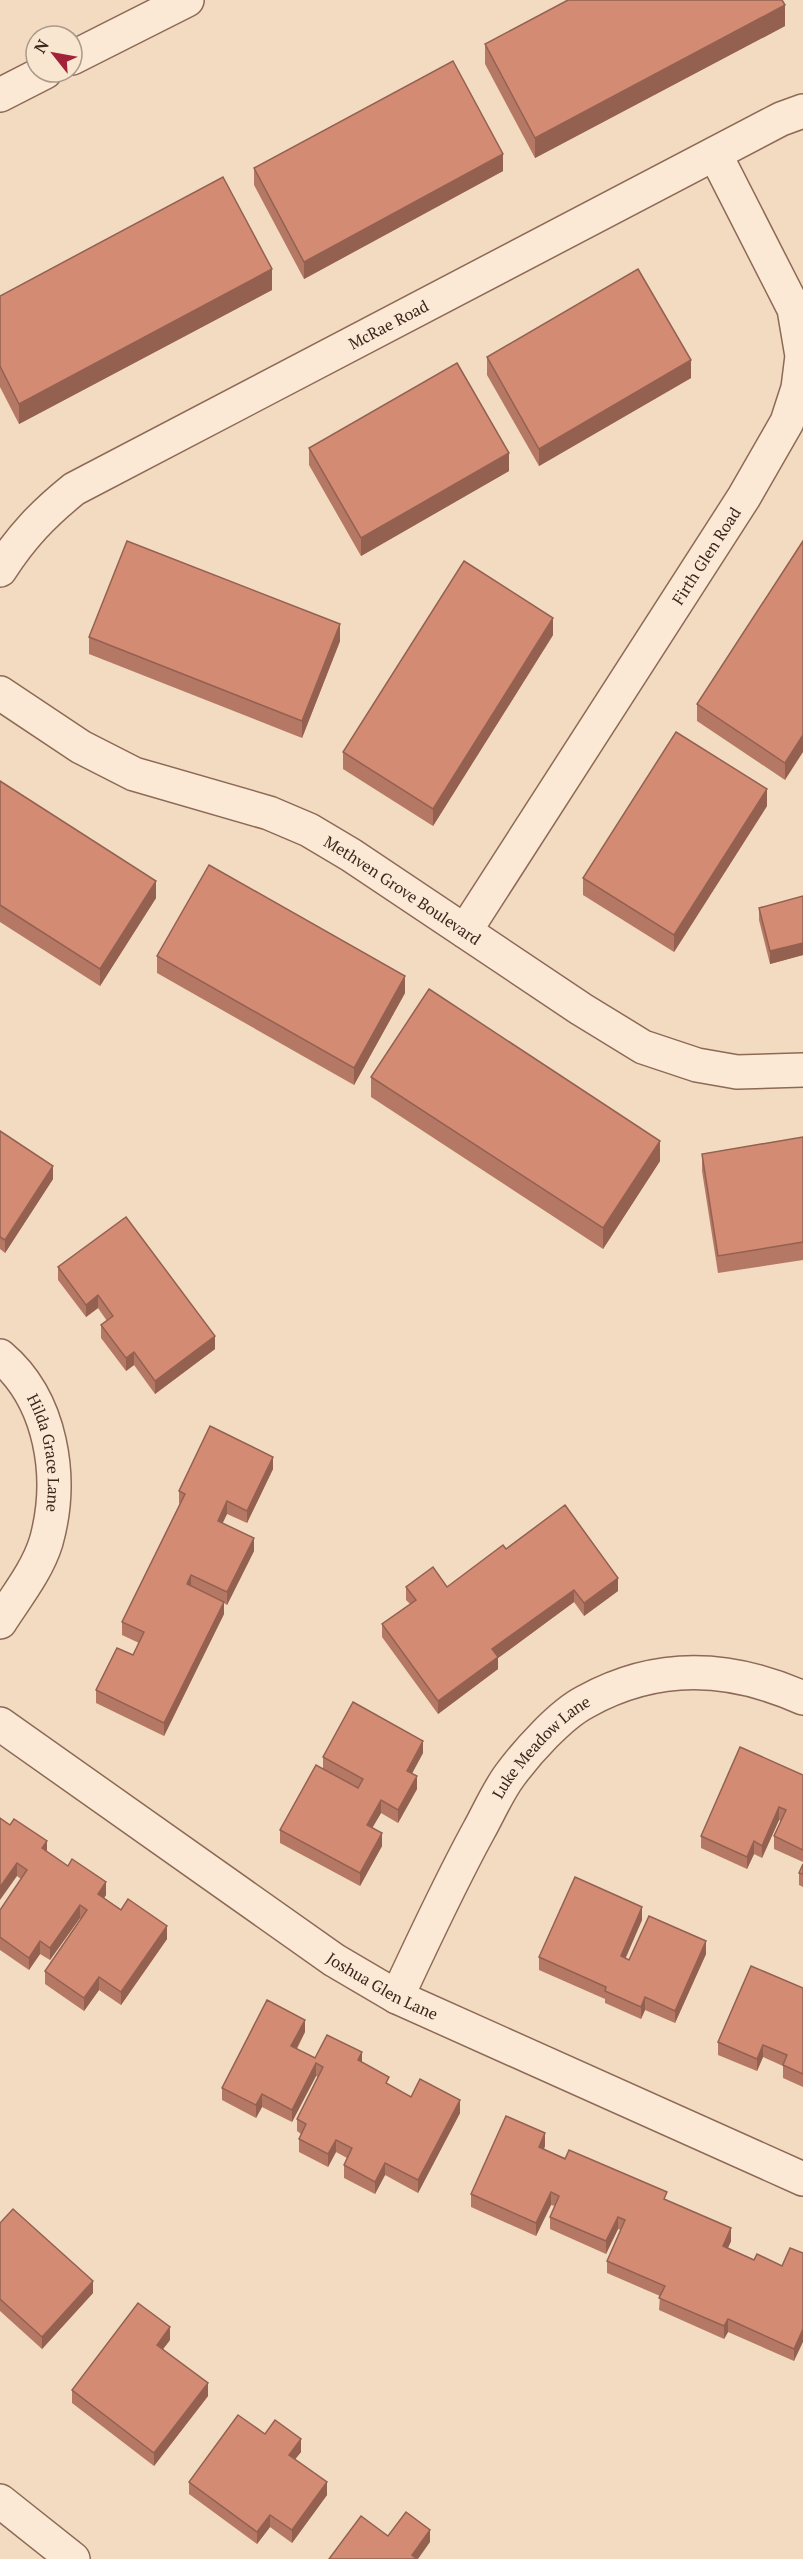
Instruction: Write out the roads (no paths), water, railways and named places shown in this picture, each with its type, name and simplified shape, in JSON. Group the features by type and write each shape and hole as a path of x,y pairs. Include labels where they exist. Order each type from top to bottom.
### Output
{"street":[{"path":"84,52 187,0"},
{"path":"0,95 24,83"},
{"name":"McRae Road","path":"0,570 16,545 42,515 74,489 781,119 803,111"},
{"name":"Firth Glen Road","path":"465,932 744,497 787,422 798,388 802,357 794,309 715,154"},
{"name":"Methven Grove Boulevard","path":"0,693 81,747 134,774 269,813 309,830 581,1009 643,1047 697,1065 737,1072 803,1070"},
{"name":"Hilda Grace Lane","path":"0,1356 26,1383 39,1410 52,1450 53,1498 45,1543 29,1578 0,1622"},
{"name":"Luke Meadow Lane","path":"397,1997 445,1892 509,1776 543,1736 583,1702 624,1684 661,1674 706,1672 745,1677 803,1698"},
{"name":"Joshua Glen Lane","path":"0,1724 324,1953 397,1997 803,2179"},
{"path":"0,2501 73,2559"}]}
